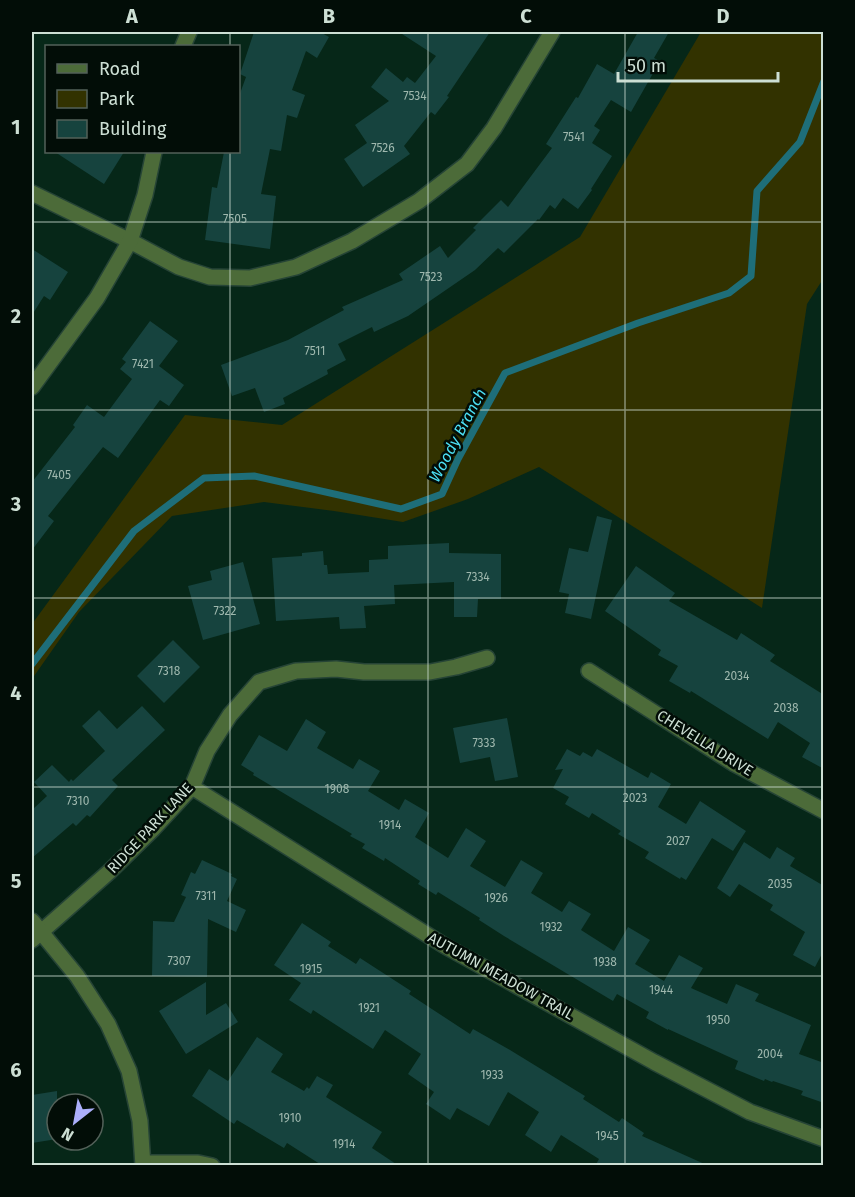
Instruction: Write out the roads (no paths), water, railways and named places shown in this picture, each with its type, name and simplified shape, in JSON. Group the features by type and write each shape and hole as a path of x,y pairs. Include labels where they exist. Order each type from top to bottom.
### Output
{"street":[{"path":"32,193 179,267 210,277 250,278 296,267 352,241 419,201 467,164 494,128 552,32"},
{"path":"32,387 97,298 130,241 145,195 153,153"},
{"name":"RIDGE PARK LANE","path":"34,931 109,872 153,830 192,787 207,751 218,733 230,715 260,682 296,671 336,669 364,672 430,672 487,658"},
{"name":"CHEVELLA DRIVE","path":"589,670 733,763 824,811"},
{"name":"AUTUMN MEADOW TRAIL","path":"192,787 445,946 750,1112 824,1139"},
{"path":"34,931 77,976 108,1024 129,1071 140,1121 143,1164 198,1162 212,1166"}],"waterway":[{"name":"Woody Branch","path":"32,664 134,531 204,478 254,476 401,509 442,494 458,459 505,373 638,323 729,293 751,276 757,191 800,142 824,81"}]}
